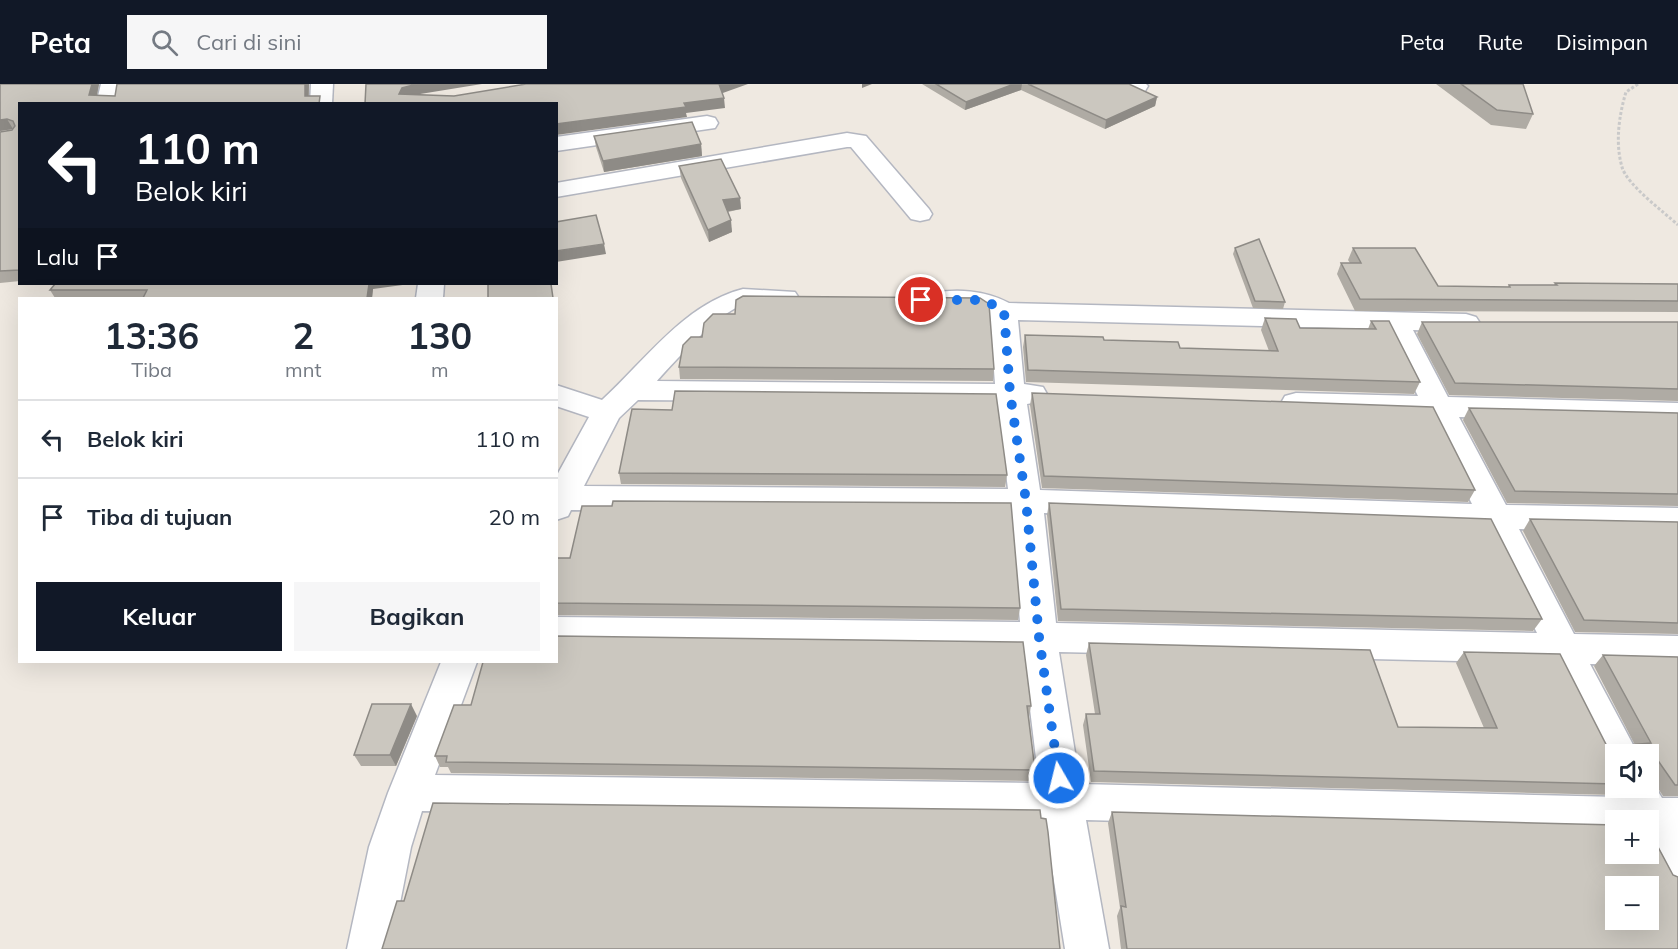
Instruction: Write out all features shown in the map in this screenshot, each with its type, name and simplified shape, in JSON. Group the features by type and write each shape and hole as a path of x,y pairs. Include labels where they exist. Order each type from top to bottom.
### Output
{"street":[{"path":"108,102 112,84"},
{"path":"321,102 322,84"},
{"path":"558,144 707,123"},
{"path":"558,190 848,140 858,141 920,214"},
{"path":"814,298 743,297 729,300 688,331 632,390 607,411 560,503 1026,501 1495,517 1678,520"},
{"path":"908,300 984,300 1004,311 1489,323"},
{"path":"1004,311 1010,393 1026,501 1039,637 1062,802 1087,949"},
{"path":"1395,322 1613,744"},
{"path":"632,390 1058,394"},
{"path":"558,396 607,411"},
{"path":"1272,402 1678,413"},
{"path":"558,631 1039,637 1678,651"},
{"path":"369,949 390,847 408,793 459,663"},
{"path":"408,793 1655,807 1678,870"}],"path":[{"path":"1638,84 1626,92 1617,120 1622,168 1631,180 1678,225"}],"building":[{"path":"0,84 92,84 89,95 115,96 117,84 305,84 305,96 320,96 319,102 18,102 18,270 0,271 0,132 12,130 15,126 13,121 0,120"},
{"path":"366,84 417,84 402,88 399,94 454,96 526,84 719,84 724,98 684,103 686,107 558,124 558,102 365,102"},
{"path":"936,84 1014,84 966,102"},
{"path":"1028,84 1129,84 1157,97 1106,120"},
{"path":"1461,84 1523,84 1533,114 1497,110"},
{"path":"692,122 701,144 603,161 594,136"},
{"path":"721,159 740,198 723,200 731,220 708,230 679,166"},
{"path":"596,215 604,244 558,251 558,222"},
{"path":"1259,239 1285,302 1255,301 1235,248"},
{"path":"1353,248 1415,248 1438,286 1510,287 1509,285 1557,285 1555,283 1678,284 1678,301 1360,299 1341,263 1361,263"},
{"path":"54,285 369,285 367,297 144,297 147,290 50,290"},
{"path":"488,285 551,285 553,297 488,297"},
{"path":"743,296 980,298 989,304 994,369 679,367 683,345 691,337 702,337 704,323 713,314 735,314 736,300"},
{"path":"1265,318 1296,319 1300,328 1376,329 1371,321 1389,321 1420,382 1028,370 1025,335 1178,342 1180,348 1278,351"},
{"path":"1422,322 1678,322 1678,389 1455,383"},
{"path":"675,391 996,394 1007,475 619,473 632,409 672,410"},
{"path":"1032,393 1433,407 1475,490 1044,476"},
{"path":"1469,408 1678,413 1678,494 1515,491"},
{"path":"613,501 1011,503 1020,608 558,603 558,558 570,558 582,506 612,506"},
{"path":"1049,503 1491,519 1542,619 1061,609"},
{"path":"1530,519 1678,522 1678,623 1584,620"},
{"path":"558,636 1023,642 1031,706 1027,706 1035,770 446,762 447,756 435,756 454,705 471,705 483,663 558,663"},
{"path":"1089,643 1370,650 1398,727 1497,728 1464,652 1560,654 1606,744 1605,784 1094,771 1086,714 1100,714"},
{"path":"1603,655 1678,657 1678,785 1675,785 1659,762 1659,744 1640,744 1651,743"},
{"path":"372,704 411,704 390,755 354,755"},
{"path":"433,803 1040,810 1041,818 1046,819 1048,832 1060,949 382,949 397,901 404,901"},
{"path":"1112,812 1605,825 1605,864 1659,864 1659,849 1673,875 1678,877 1678,949 1127,949 1121,906 1126,907"}],"route":[{"path":"921,300 984,300 1004,311 1010,393 1026,501 1039,637 1059,778"}]}
